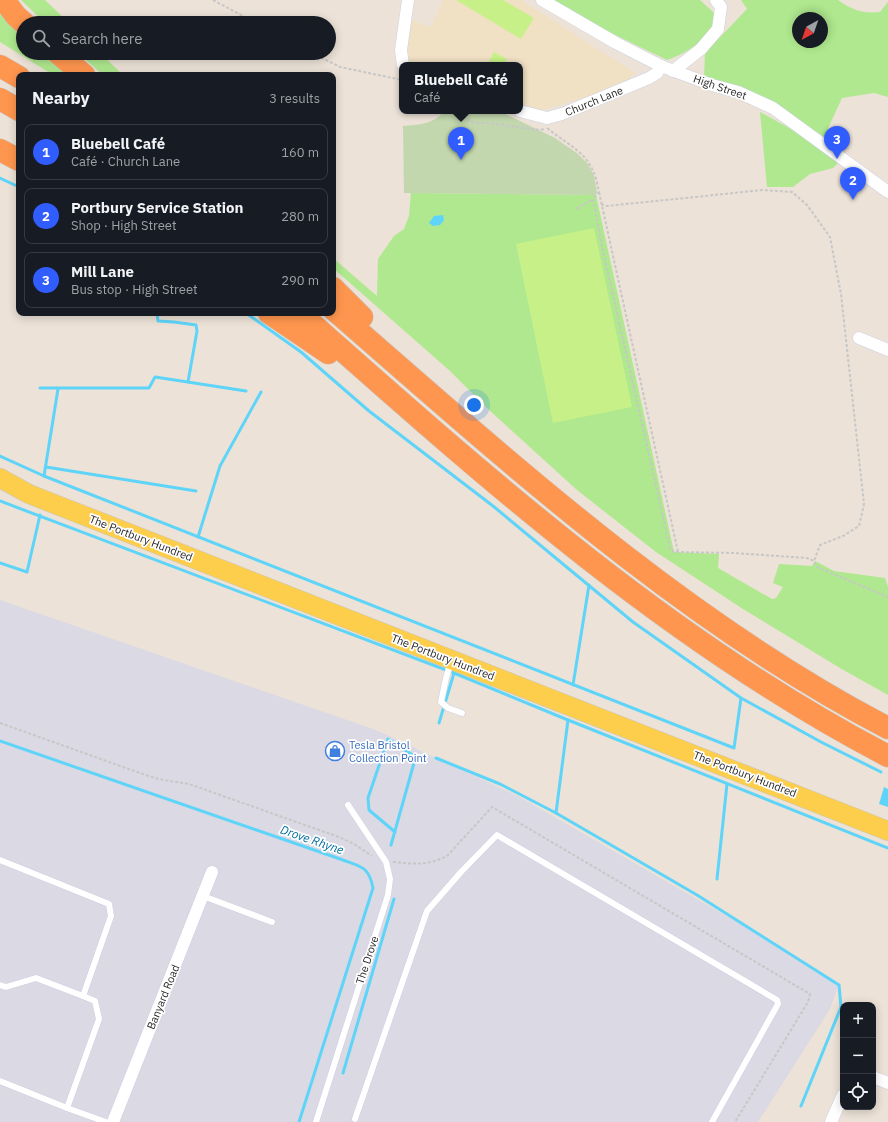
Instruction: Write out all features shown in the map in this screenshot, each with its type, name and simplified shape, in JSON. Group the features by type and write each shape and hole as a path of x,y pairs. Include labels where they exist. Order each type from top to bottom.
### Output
{"highway":[{"path":"4,0 18,16"},
{"path":"66,60 80,72"},
{"path":"0,66 16,75"},
{"path":"0,99 16,108"},
{"path":"0,150 16,158"},
{"path":"336,291 468,426"},
{"path":"336,312 522,473 644,571 729,631 831,698 888,728"},
{"path":"273,316 322,349 383,387"},
{"path":"303,316 383,387 570,546 711,649 770,688 860,742 888,756"}],"main road":[{"name":"The Portbury Hundred","path":"0,478 36,497 888,830"}],"street":[{"path":"403,62 402,50 408,0"},
{"name":"High Street","path":"542,0 616,43 667,68 738,92 773,108 888,192"},
{"name":"Church Lane","path":"524,108 538,116 547,118 562,114 649,78 701,49 718,29 721,7 716,0"},
{"path":"859,338 888,350"},
{"name":"Banyard Road","path":"113,1122 212,872"},
{"path":"876,1078 888,1084"},
{"path":"831,1122 840,1102"}],"lane":[{"path":"451,660 441,702 448,708 462,713"},
{"name":"The Drove","path":"316,1122 388,895 390,879 386,862 348,804"},
{"path":"355,1119 427,912 457,877 497,835 777,1000 778,1004 712,1122"},
{"path":"0,860 109,904 111,916 83,996"},
{"path":"203,896 272,922"},
{"path":"0,985 6,987 36,978 95,1001 98,1019 67,1108"},
{"path":"0,1081 106,1122"}],"path":[{"path":"213,0 243,16"},
{"path":"325,60 340,68 399,79"},
{"path":"458,115 471,122 540,130 548,129"},
{"path":"538,116 548,129 583,155 596,175 601,204 678,552"},
{"path":"601,204 606,206 763,190 792,192 807,205 830,237 840,294 864,504 859,526 843,536 820,545 814,561"},
{"path":"576,209 593,199 599,192"},
{"path":"593,199 670,548 674,552 742,553 807,558 814,561 817,567 888,597"},
{"path":"0,723 140,773 158,779 189,784 339,837 354,844 377,859 386,862"}],"shaded area":[{"path":"443,0 521,0 635,73 628,81 587,97 542,110 523,105 523,62 409,62 407,50 411,20 431,27"},
{"path":"0,600 376,730 518,796 744,926 818,974 821,972 832,979 839,984 830,1009 758,1122 0,1122"}],"green space":[{"path":"21,0 45,0 62,16 38,16"},
{"path":"456,0 503,0 534,18 521,39"},
{"path":"554,0 700,0 714,13 714,27 693,47 682,54 667,60 605,30"},
{"path":"741,0 838,0 858,10 868,12 880,12 888,2 888,97 874,93 842,98 824,137 780,108 704,77 705,53 747,9"},
{"path":"0,6 16,24 16,52 0,42"},
{"path":"494,52 507,59 506,62 489,62"},
{"path":"29,60 55,60 69,72 48,72"},
{"path":"86,60 107,60 120,72 100,72"},
{"path":"760,112 800,134 838,163 833,168 810,174 793,187 767,187"},
{"path":"505,114 555,138 578,154 588,164 594,176 597,192 596,195 404,193 403,126 425,123 436,119 440,115"},
{"path":"411,193 596,195 674,552 719,554 718,568 772,599 776,598 783,587 773,583 779,564 812,566 815,561 834,571 885,578 888,587 888,695 840,668 743,609 656,552 577,490 488,409 450,371 336,271 336,261 377,296 378,259 394,236 404,229 409,216"},
{"path":"594,228 632,407 553,423 516,244"}],"water":[{"path":"443,215 444,220 440,225 433,226 429,223 434,216"},
{"path":"884,787 888,789 888,807 879,804"}],"waterway":[{"path":"0,178 16,186"},
{"path":"157,316 158,321 196,325 197,331 188,382"},
{"path":"250,316 301,352 369,411 493,506 633,622 741,698 821,742 881,772"},
{"path":"40,388 149,388 155,377 246,391"},
{"path":"44,476 58,389"},
{"path":"198,537 220,466 261,392"},
{"path":"0,456 44,476 734,748 741,698"},
{"path":"46,467 196,491"},
{"path":"0,501 454,673 888,848"},
{"path":"0,563 27,572 40,515"},
{"path":"573,685 589,585"},
{"path":"439,723 454,673"},
{"path":"556,813 568,720"},
{"path":"391,845 414,763 414,756 388,739 368,798 369,810 395,832"},
{"name":"Drove Rhyne","path":"0,741 360,866 367,872 373,888 299,1122"},
{"path":"436,758 500,784 556,813 697,895 839,985 841,1007 801,1106"},
{"path":"717,879 727,784"},
{"path":"343,1073 394,899"}],"place":[{"name":"Mill Lane","path":"837,159"},
{"name":"Bluebell Café","path":"461,160"},
{"name":"Portbury Service Station","path":"853,200"},
{"name":"Tesla Bristol Collection Point","path":"335,751"}]}
